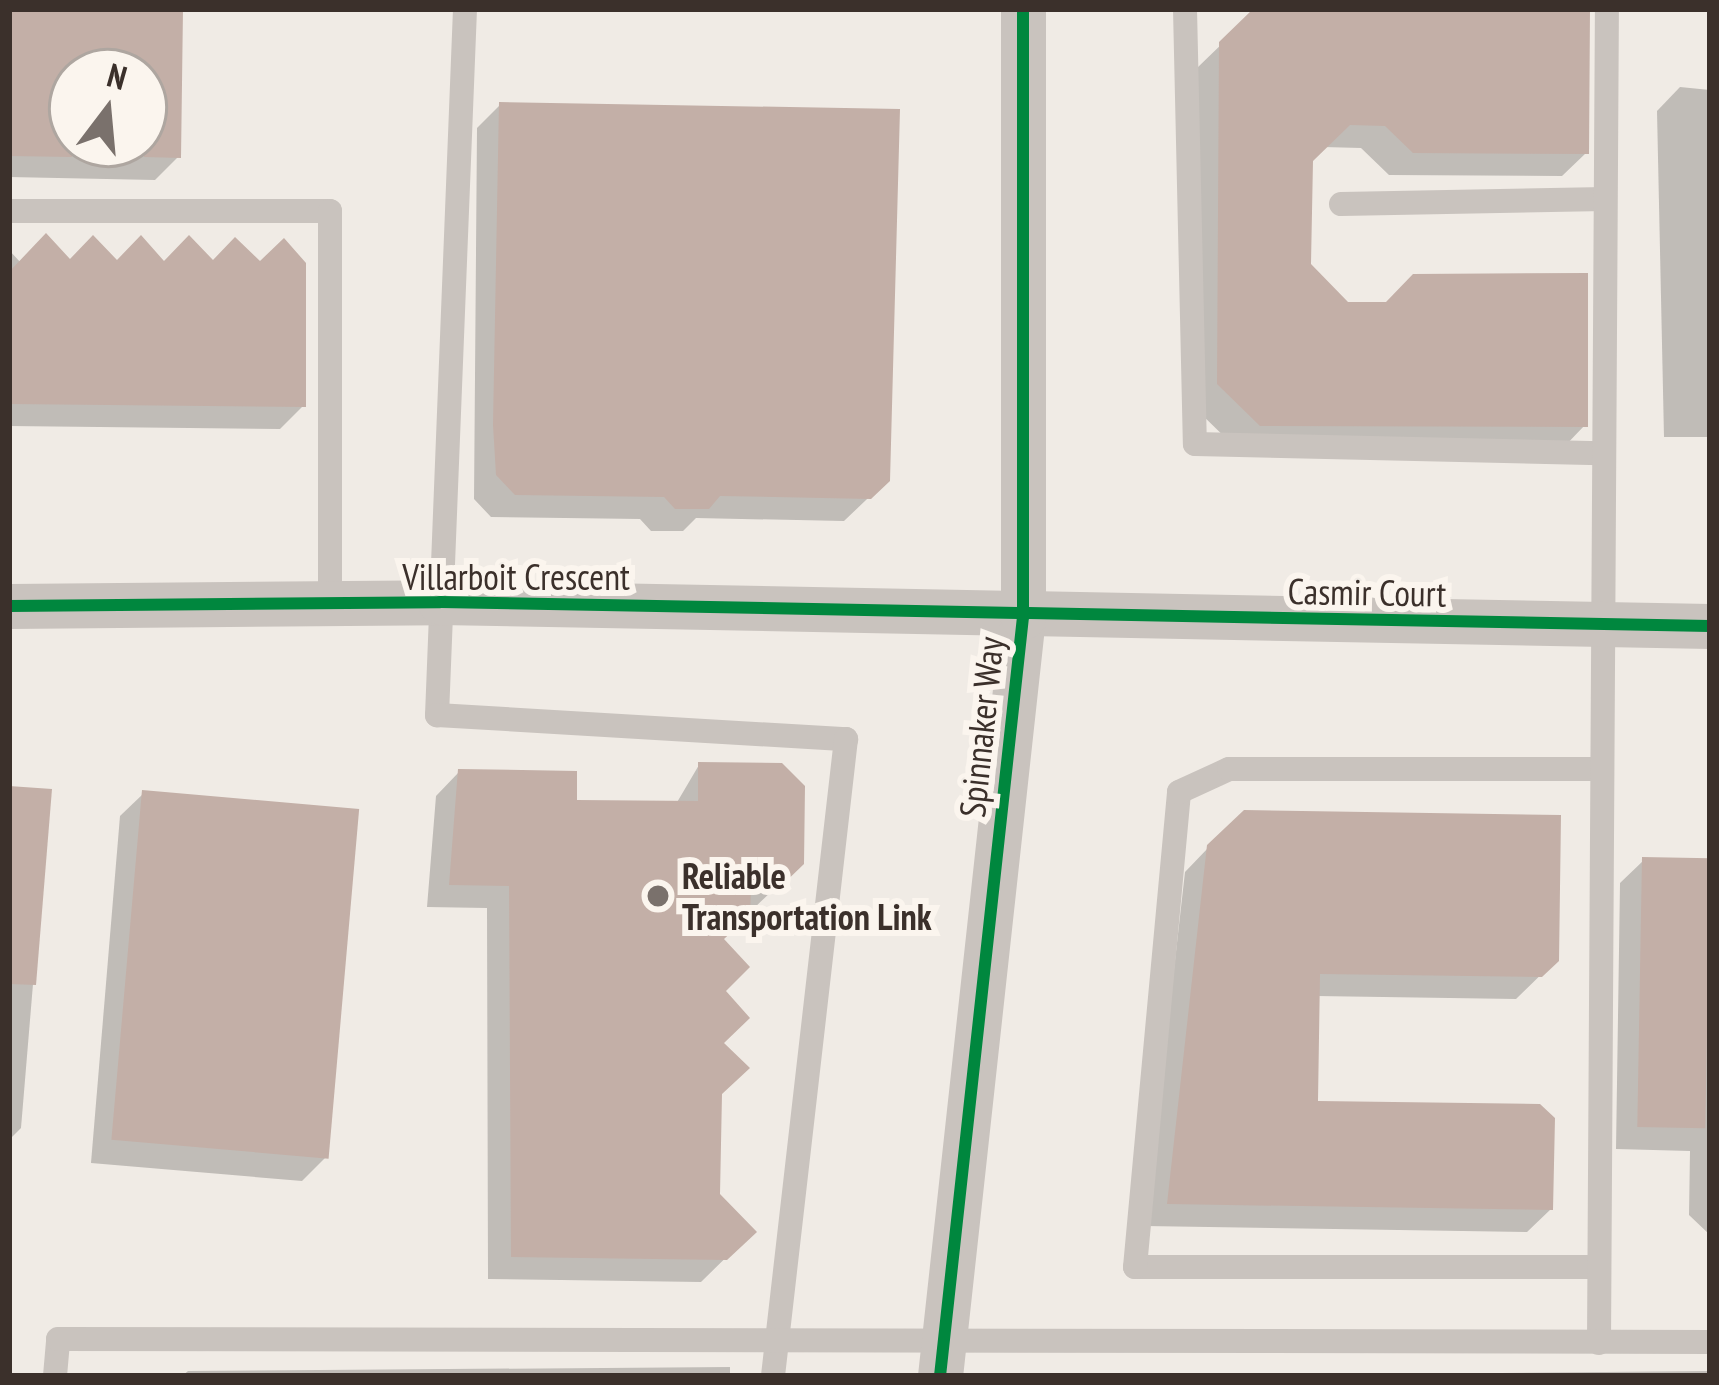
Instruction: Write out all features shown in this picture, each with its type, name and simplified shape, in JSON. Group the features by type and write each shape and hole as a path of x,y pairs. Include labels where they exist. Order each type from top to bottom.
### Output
{"street":[{"name":"Spinnaker Way","path":"942,1360 1024,617 1023,9"},
{"name":"Villarboit Crescent","path":"9,605 330,609 440,602 1024,617"},
{"name":"Casmir Court","path":"1024,617 1710,626"}],"lane":[{"path":"465,9 437,715 846,739 773,1376"},
{"path":"1185,9 1195,444 1601,453"},
{"path":"1599,1342 1599,625 1607,9"},
{"path":"1341,204 1605,199"},
{"path":"9,211 330,211 330,609"},
{"path":"1599,769 1228,770 1179,792 1135,1267 1599,1267"},
{"path":"55,1376 58,1339 776,1333 942,1360 1710,1342"}],"building":[{"path":"9,9 183,9 181,158 168,158 168,48 48,48 48,157 9,156"},
{"path":"1253,9 1590,9 1589,154 1413,153 1385,126 1350,125 1313,161 1311,264 1348,302 1386,302 1413,274 1588,273 1588,427 1260,426 1217,384 1219,42"},
{"path":"499,102 900,109 890,481 871,499 720,496 709,509 675,509 664,497 515,495 496,475 493,425"},
{"path":"46,233 70,259 93,235 117,260 141,235 164,261 189,235 213,260 235,237 260,261 284,238 306,263 306,407 9,404 9,272"},
{"path":"698,762 782,763 805,786 804,864 776,891 751,890 750,915 724,939 750,967 726,991 750,1018 724,1043 750,1068 722,1094 720,1194 757,1232 727,1260 511,1257 509,886 449,885 458,769 577,771 577,800 698,801"},
{"path":"9,786 52,789 36,985 9,984"},
{"path":"142,790 359,809 329,1159 111,1140"},
{"path":"1244,810 1561,815 1559,961 1542,977 1320,974 1318,1101 1540,1104 1555,1118 1553,1210 1167,1204 1207,845"},
{"path":"1642,857 1710,858 1705,1128 1637,1127"}],"cycle path":[{"path":"940,1376 1023,617 1023,9"},
{"path":"9,606 440,602 1710,626"}],"place":[{"name":"Reliable Transportation Link","path":"658,896"}]}
